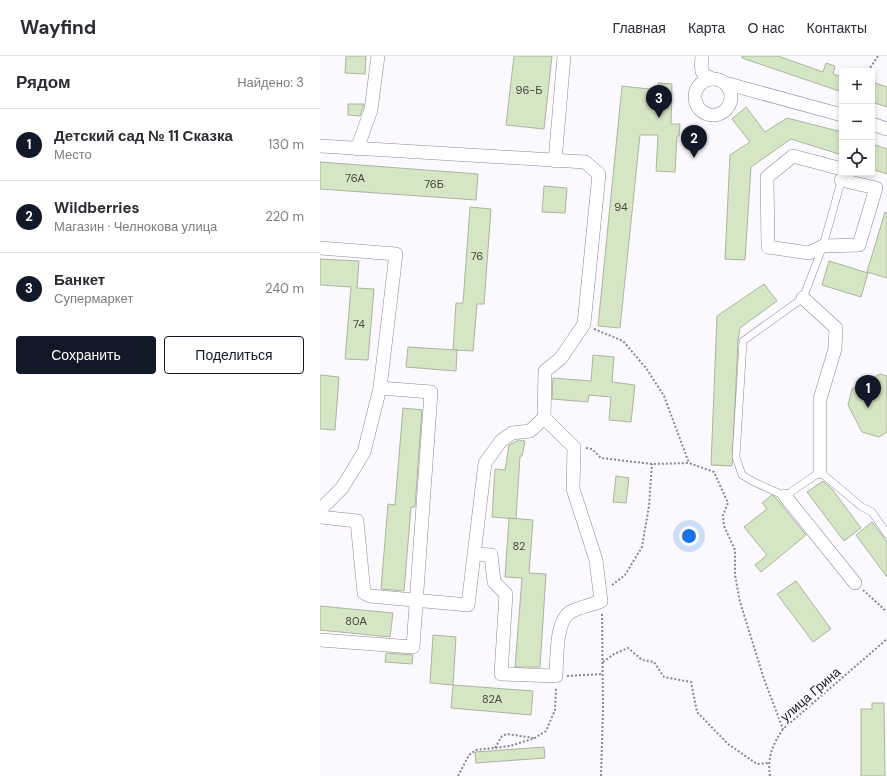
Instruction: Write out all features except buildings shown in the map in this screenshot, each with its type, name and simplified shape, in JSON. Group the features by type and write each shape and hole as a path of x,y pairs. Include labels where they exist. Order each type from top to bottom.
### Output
{"street":[{"path":"357,149 371,110 378,56"},
{"path":"554,161 564,56"},
{"path":"702,56 702,73 719,81 839,114"},
{"path":"875,125 887,129"},
{"path":"320,146 585,162 599,174 584,324 561,358 545,371 544,418 530,431 512,434 500,442 485,463 468,605 378,598 364,592 358,521 320,517"},
{"path":"839,173 793,156 767,177 768,247 809,253 823,246 859,245 876,188 847,176"},
{"path":"320,248 396,254 380,388 364,452 342,488 320,510"},
{"path":"803,298 836,328 835,349 820,399 820,472"},
{"path":"320,640 413,647 431,392 380,388"},
{"path":"475,554 491,555 494,582 506,594 501,674 556,676 557,651 562,620 571,611 589,607 601,601 596,560 573,489 574,447 544,418"},
{"path":"784,496 855,583"}],"lane":[{"path":"841,176 823,246 803,298 743,341 736,457 742,475 784,496 820,472 862,507 872,512 887,534"}],"path":[{"path":"870,68 878,56"},
{"path":"584,324 623,341 646,368 664,396 689,463"},
{"path":"574,447 592,449 601,458 652,464 689,463 714,472 728,503 723,514 724,526 735,550 735,576 740,602 764,679 783,729"},
{"path":"601,776 603,662 601,601 607,589 625,574 642,547 649,506 652,464"},
{"path":"855,583 887,612"},
{"name":"улица Грина","path":"770,776 768,763 774,743 783,729 887,640"},
{"path":"603,662 614,654 628,648 642,660 654,662 664,677 690,682 697,712 728,744 757,764 768,763"},
{"path":"458,776 469,755 476,750 510,746 535,738 546,731 556,710 556,676 602,674"},
{"path":"495,748 502,736 507,734 535,738"}],"place":[{"name":"Банкет","path":"659,118"},
{"name":"Wildberries","path":"694,158"},
{"name":"Детский сад № 11 Сказка","path":"868,408"}]}
